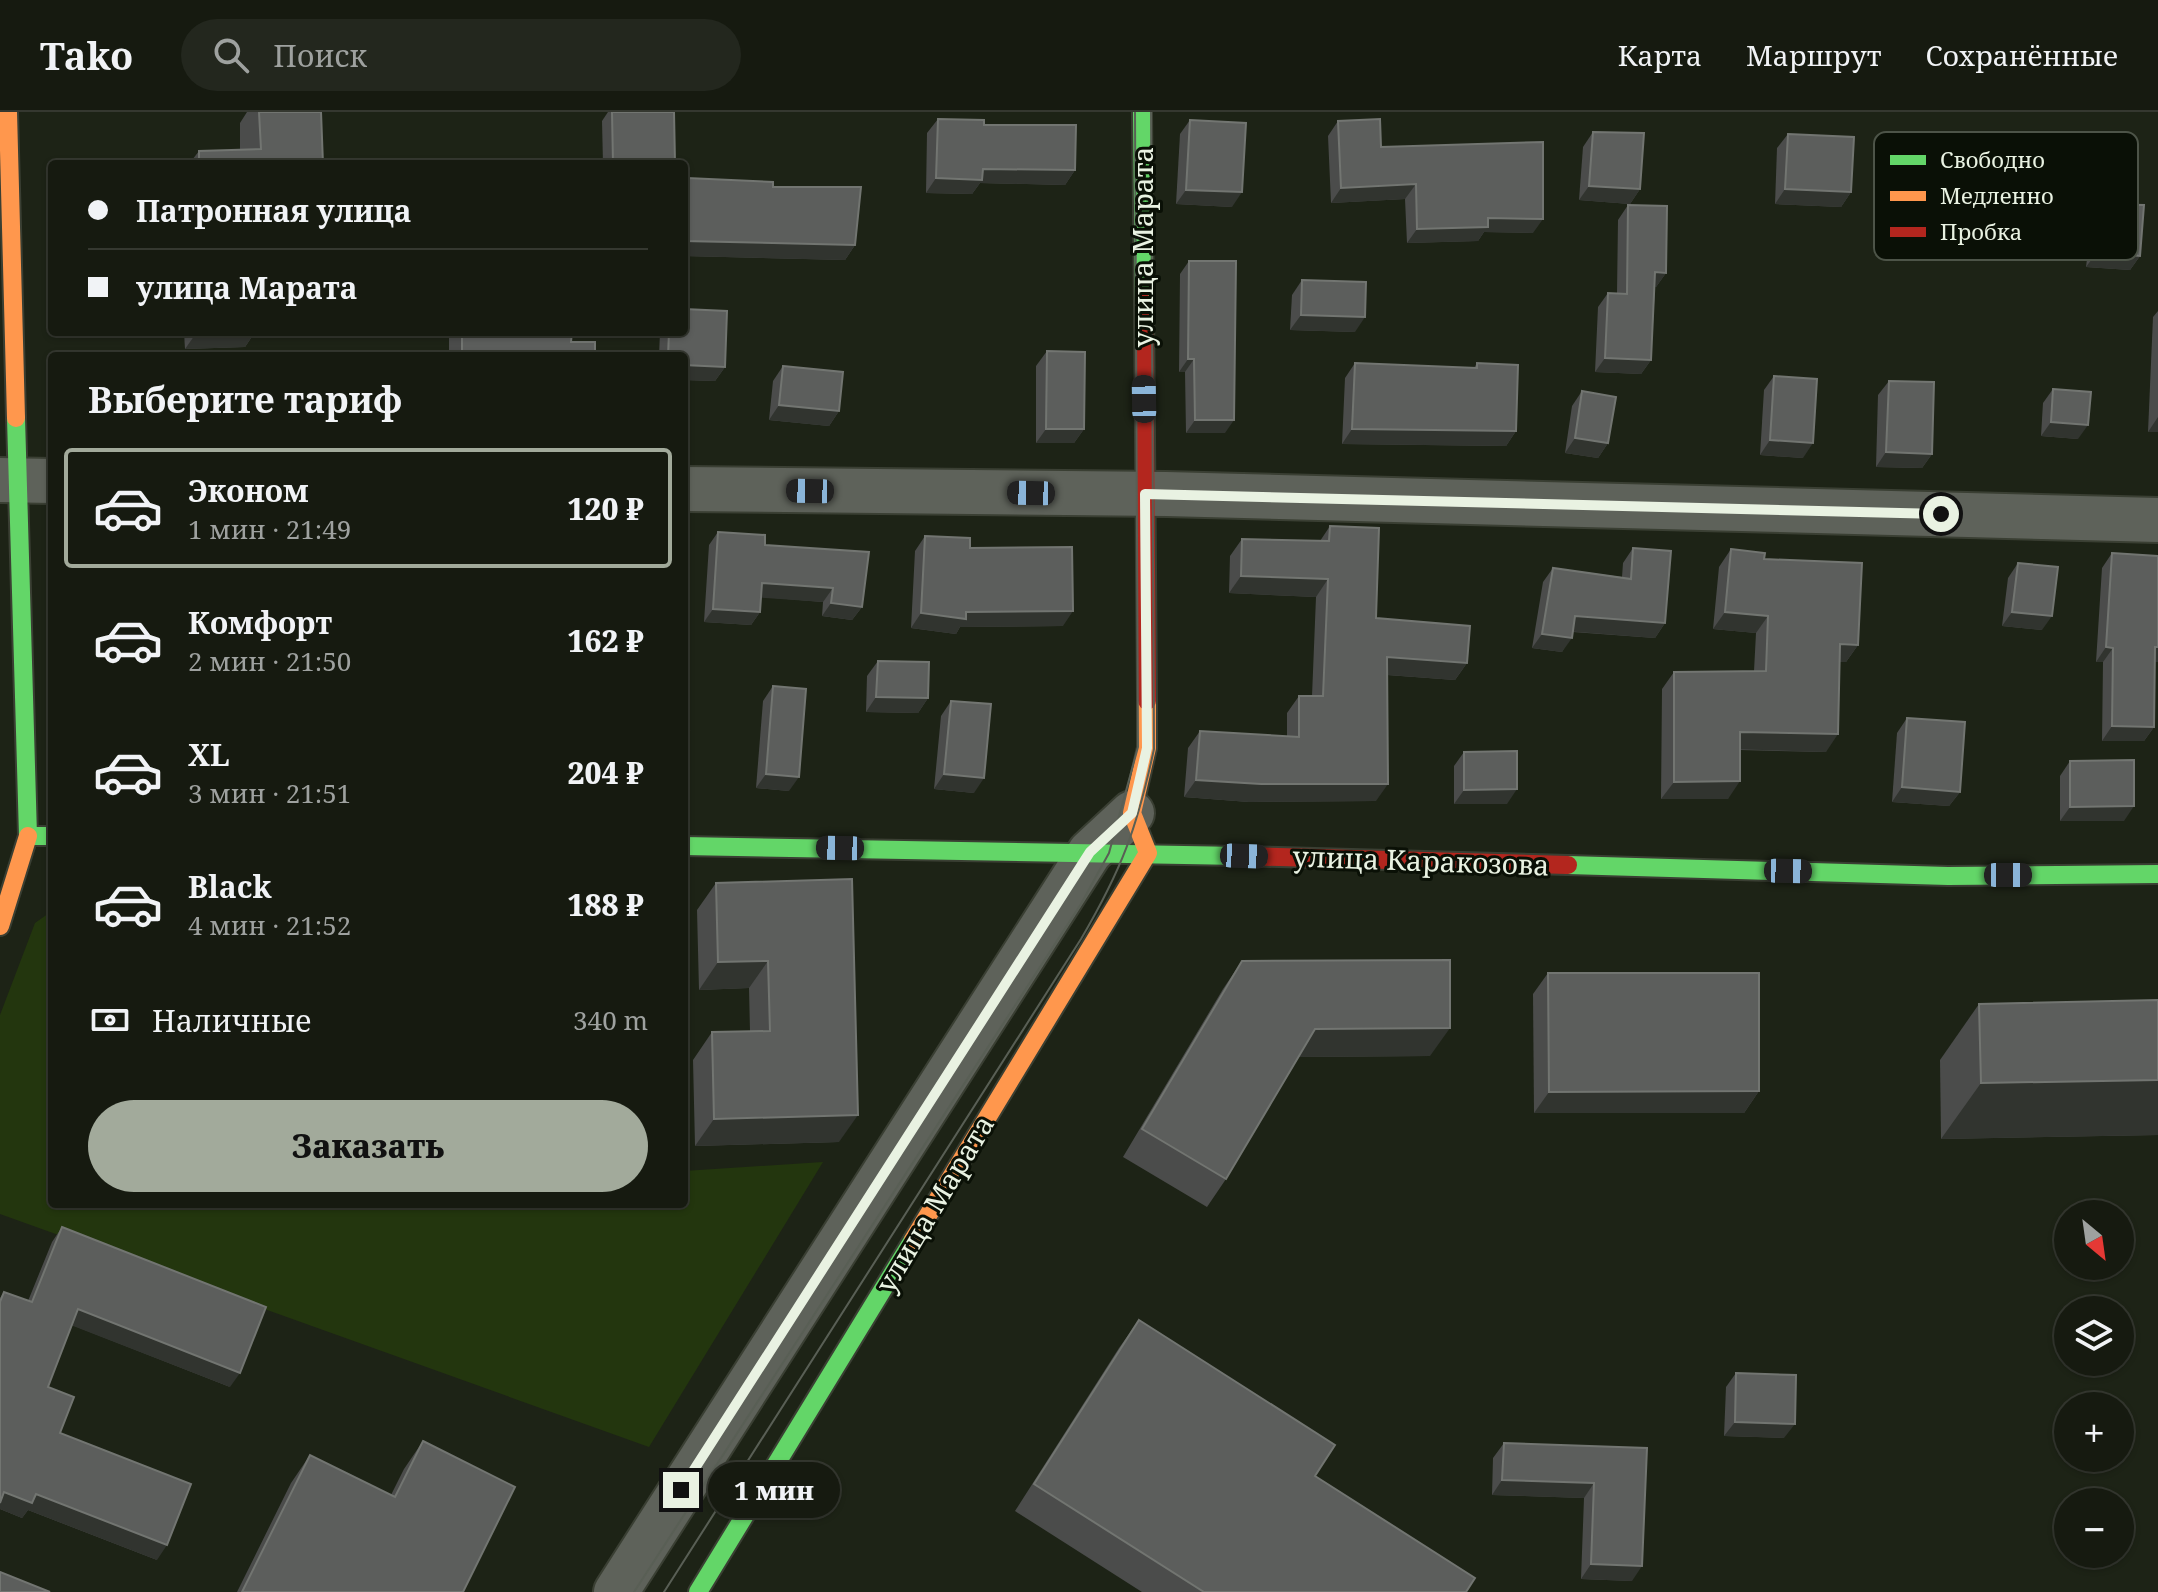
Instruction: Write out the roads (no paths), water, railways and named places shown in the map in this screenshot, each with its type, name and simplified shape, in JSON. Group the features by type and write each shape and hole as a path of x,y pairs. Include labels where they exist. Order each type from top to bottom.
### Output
{"main road":[{"path":"0,926 15,887 27,836 24,480 8,112"},
{"name":"улица Марата","path":"1132,813 1147,748 1142,112"},
{"path":"1132,813 1148,853"},
{"name":"улица Каракозова","path":"688,846 1148,853 1948,876 2158,874"},
{"name":"улица Марата","path":"698,1592 1148,853"}],"street":[{"path":"688,489 1145,494 2158,520"},
{"name":"улица Марата","path":"616,1592 1090,852 1132,813"}],"tram line":[{"path":"634,1592 1081,904 1109,853 1138,747 1135,112"},
{"path":"664,1592 1081,939 1118,869 1134,825 1154,749 1151,112"}]}
